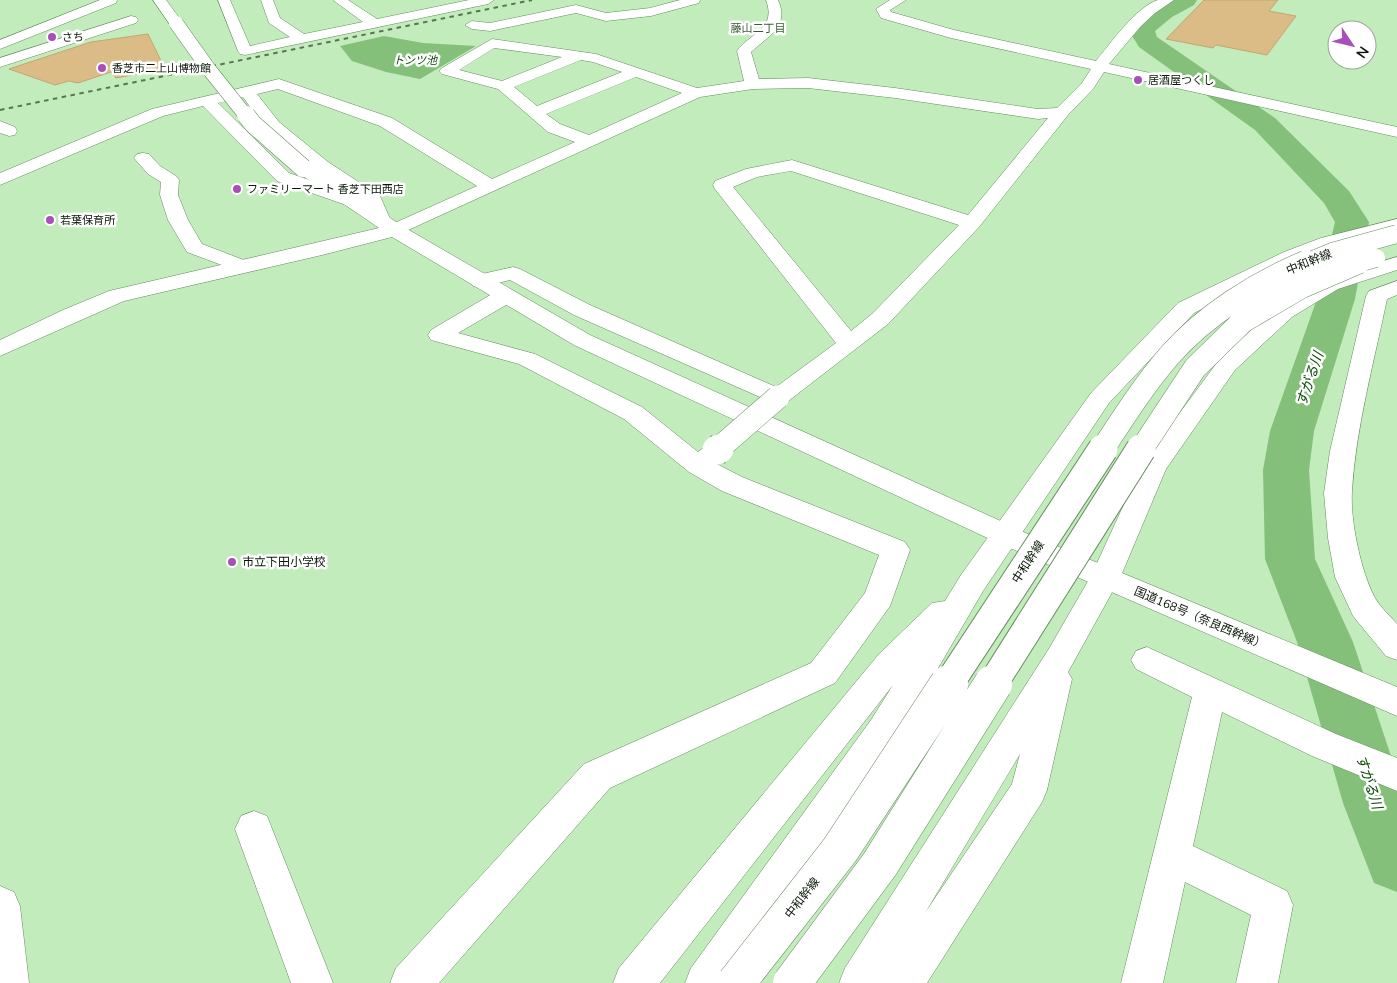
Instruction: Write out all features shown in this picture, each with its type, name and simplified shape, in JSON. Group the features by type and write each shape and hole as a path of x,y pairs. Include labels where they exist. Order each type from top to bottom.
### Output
{"main road":[{"path":"0,45 111,0"},
{"path":"159,0 208,68 253,124 303,168 352,201"},
{"path":"224,0 245,51 279,84 386,122 490,186"},
{"path":"267,0 274,20 302,39"},
{"path":"339,0 375,24"},
{"path":"430,0 445,9"},
{"path":"245,51 488,0"},
{"path":"472,24 490,27 576,9 606,16 651,12 694,0"},
{"path":"753,84 744,52 773,26 776,11 772,0"},
{"path":"900,0 882,9 886,14 951,34 1238,98 1396,130"},
{"path":"707,458 778,397 880,319 972,222 1062,112 1088,86 1100,66 1136,23 1150,10 1168,0"},
{"path":"0,63 131,20"},
{"path":"48,26 86,35"},
{"path":"589,141 554,128 503,86 447,71 492,43 596,58 696,93"},
{"path":"503,86 580,56"},
{"path":"536,112 636,72"},
{"path":"0,350 71,314 118,296 322,249 388,225 490,186 696,93 753,84 808,83 895,93 1038,114 1062,112"},
{"path":"0,180 158,112 279,84"},
{"path":"247,92 273,126 322,166 374,200 388,225"},
{"path":"206,100 283,177 352,201"},
{"path":"143,158 154,170 170,180 169,195 178,220 194,248 242,266"},
{"path":"849,344 722,185 752,173 792,165 972,222"},
{"name":"国道168号（奈良西幹線）","path":"352,201 388,225 582,340 1004,534 1391,700"},
{"path":"714,982 883,731 969,587 1004,534 1100,398 1186,308 1291,256 1328,242 1387,232 1397,225"},
{"name":"中和幹線","path":"714,982 840,850 1123,418 1169,356 1221,308 1278,274 1387,232"},
{"path":"860,983 1061,656 1105,578 1153,467 1227,365 1284,312 1330,284 1391,261"},
{"name":"中和幹線","path":"792,983 880,864 1147,438 1195,368 1243,321 1301,287 1352,264 1391,261"},
{"path":"481,281 513,273 582,310 778,397"},
{"path":"1397,287 1377,296 1343,451 1338,493 1342,538 1350,576 1364,607 1397,647"},
{"path":"411,983 598,776 823,673 879,598 895,550 732,484 707,458 633,413 527,359 439,335 506,296"},
{"path":"634,983 891,663 969,587"},
{"path":"903,983 1029,790 1061,656"},
{"path":"1147,660 1324,745 1397,774"},
{"path":"1142,983 1210,690"},
{"path":"254,829 312,983"},
{"path":"1171,855 1273,905 1256,983"},
{"path":"0,906 8,983"}],"water":[{"name":"トンツ池","path":"384,36 423,43 476,46 420,79 386,72 352,61 340,46"}],"building":[{"path":"1204,0 1278,0 1269,11 1296,16 1267,55 1216,45 1213,48 1166,39"},
{"path":"148,34 165,69 116,78 111,72 78,83 69,81 55,85 9,69 91,42"}],"waterway":[{"name":"すがる川","path":"1186,0 1164,12 1144,29 1143,34 1148,42 1265,124 1338,198 1352,222 1336,299 1292,431 1286,470 1290,559 1325,642 1375,803 1397,860"}],"railway":[{"path":"0,110 532,0"}],"place":[{"name":"さち","path":"52,37"},
{"name":"香芝市二上山博物館","path":"102,68"},
{"name":"居酒屋つくし","path":"1138,80"},
{"name":"ファミリーマート 香芝下田西店","path":"237,189"},
{"name":"若葉保育所","path":"50,220"},
{"name":"市立下田小学校","path":"232,562"}],"district":[{"name":"藤山二丁目","path":"758,28"}]}
